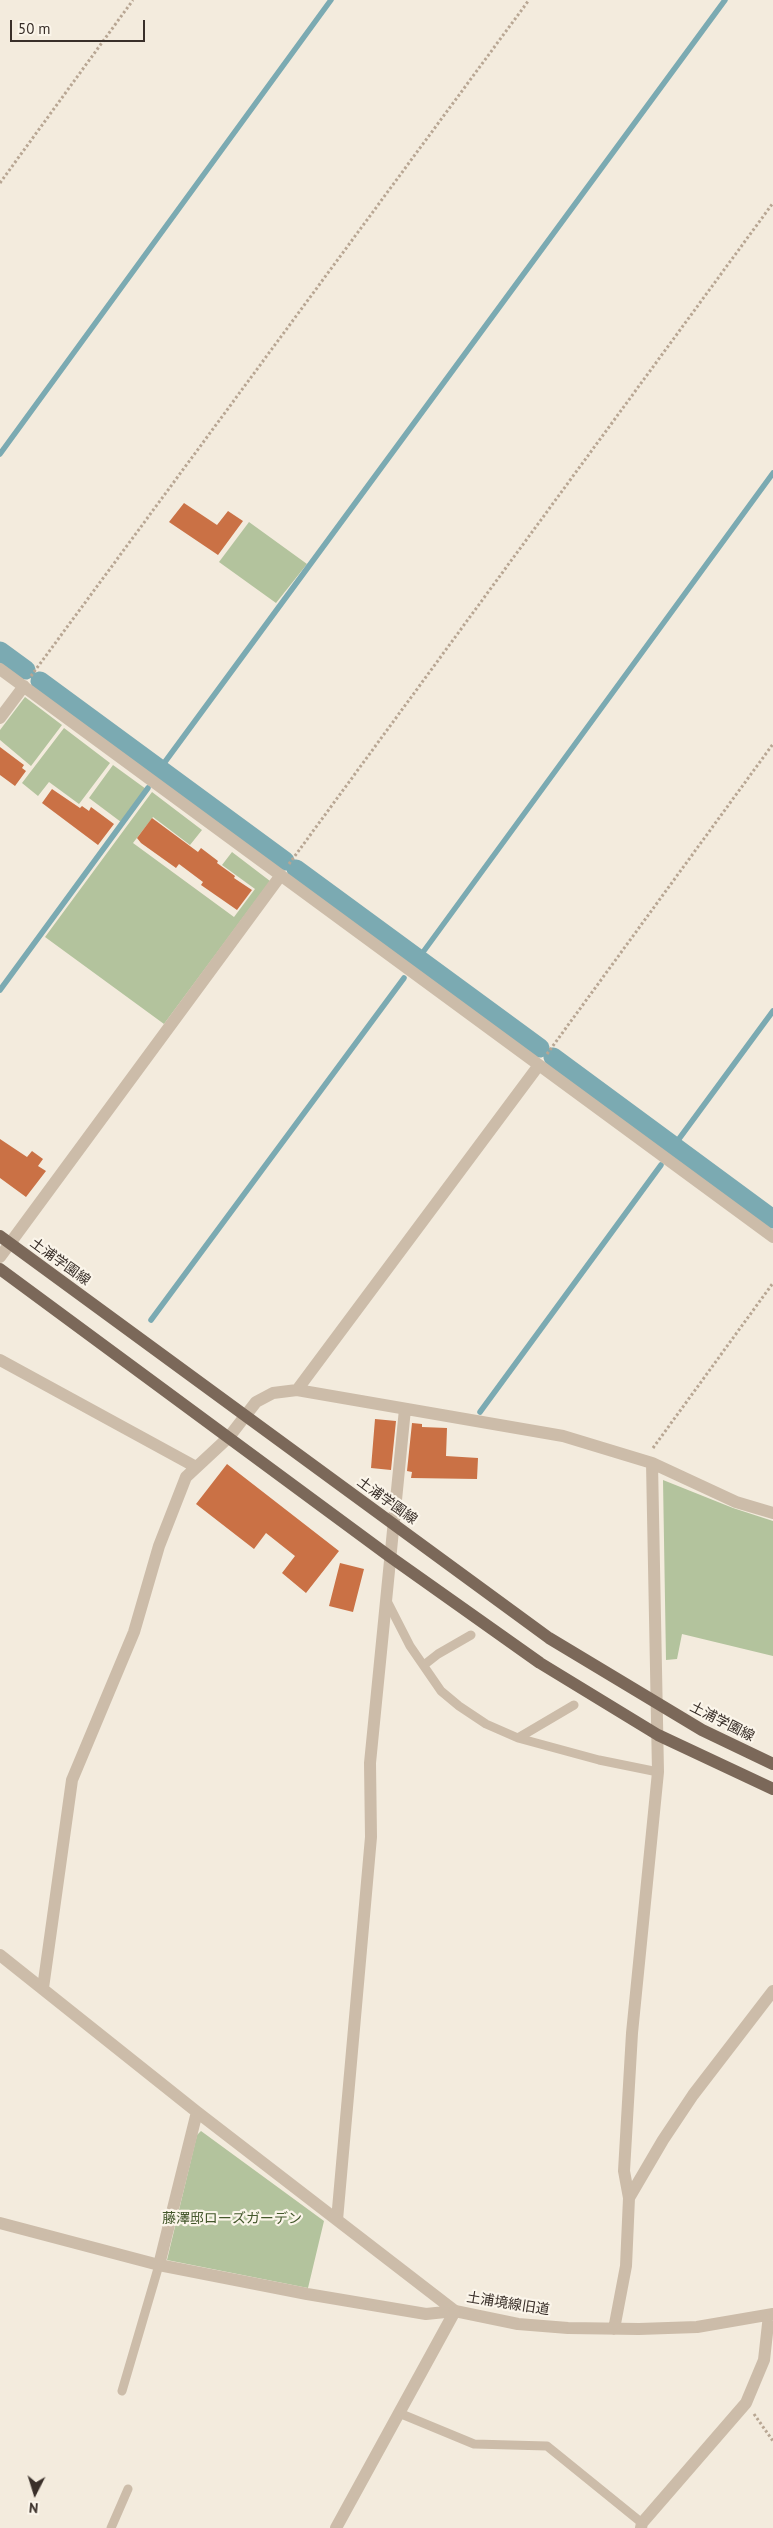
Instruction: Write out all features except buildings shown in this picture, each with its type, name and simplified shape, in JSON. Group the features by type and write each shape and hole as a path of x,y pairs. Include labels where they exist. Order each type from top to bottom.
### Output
{"main road":[{"name":"土浦学園線","path":"0,1236 549,1638 657,1705 702,1730 773,1764"},
{"path":"0,1268 389,1556 540,1663 658,1735 773,1790"}],"street":[{"path":"0,669 773,1237"},
{"path":"0,718 24,686"},
{"path":"0,1257 281,874"},
{"path":"297,1390 539,1065"},
{"path":"0,1360 196,1468"},
{"path":"43,1988 72,1780 134,1632 159,1546 186,1477 229,1437 256,1402 273,1393 297,1390 562,1436 652,1463 736,1502 773,1513"},
{"path":"337,2220 371,1837 370,1763 405,1409"},
{"path":"614,2329 626,2266 629,2198 624,2171 632,2033 658,1772 652,1463"},
{"path":"0,1955 197,2112 456,2311"},
{"path":"629,2198 663,2140 693,2095 773,1991"},
{"path":"158,2265 197,2112"},
{"path":"0,2223 158,2265 426,2314 456,2311"},
{"name":"土浦境線旧道","path":"336,2528 456,2311 518,2324 614,2329 697,2327 771,2315"},
{"path":"642,2525 746,2403 764,2360 771,2315"}],"lane":[{"path":"386,1598 410,1646 441,1691 486,1724 518,1738 600,1760 658,1772"},
{"path":"424,1665 438,1654 471,1635"},
{"path":"518,1738 574,1705"},
{"path":"122,2392 158,2265"},
{"path":"400,2413 474,2444 547,2446 642,2525"},
{"path":"111,2528 128,2489"}],"path":[{"path":"0,183 133,0"},
{"path":"24,686 529,0"},
{"path":"281,874 773,203"},
{"path":"539,1065 773,744"},
{"path":"652,1463 652,1449 773,1283"},
{"path":"746,2403 773,2441"}],"green space":[{"path":"249,522 307,564 276,603 219,562"},
{"path":"25,697 62,725 31,766 0,740 0,730"},
{"path":"64,728 110,763 79,804 49,782 38,796 22,783"},
{"path":"113,765 146,789 121,822 89,798"},
{"path":"152,792 202,830 190,845 153,817 133,843 234,917 255,889 222,865 232,852 270,881 164,1024 45,937"},
{"path":"663,1480 733,1508 773,1521 773,1656 682,1634 677,1659 666,1660"},
{"name":"藤澤邸ローズガーデン","path":"201,2131 324,2221 308,2288 167,2260 197,2135"}],"waterway":[{"path":"0,454 331,0"},
{"path":"159,770 725,0"},
{"path":"418,959 773,473"},
{"path":"0,651 26,670"},
{"path":"40,681 285,861"},
{"path":"0,990 148,788"},
{"path":"296,869 540,1048"},
{"path":"151,1320 404,978"},
{"path":"673,1147 773,1011"},
{"path":"553,1057 773,1219"},
{"path":"480,1412 661,1165"}]}
